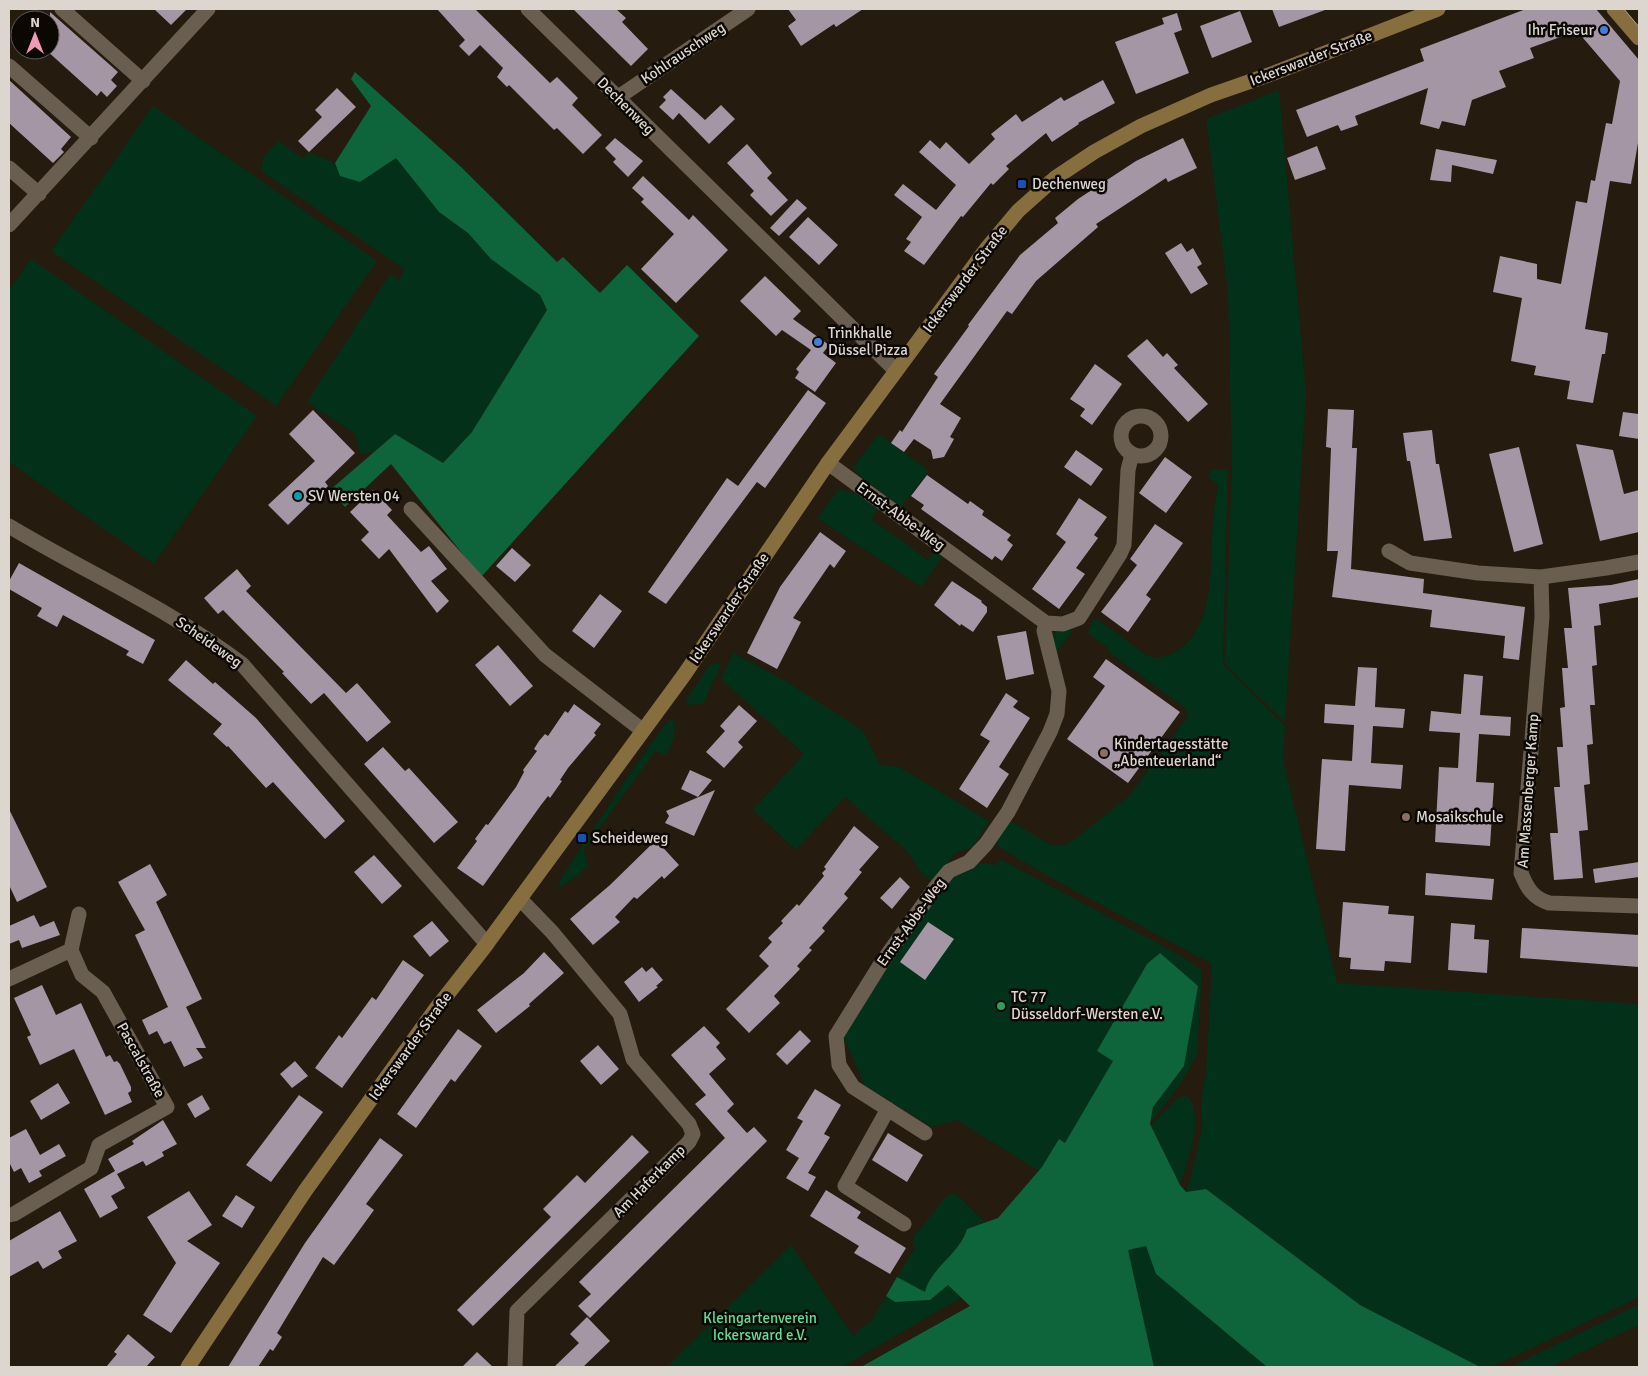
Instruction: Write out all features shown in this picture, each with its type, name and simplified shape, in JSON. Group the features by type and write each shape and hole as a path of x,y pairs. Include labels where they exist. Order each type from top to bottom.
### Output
{"main road":[{"name":"Ickerswarder Straße","path":"188,1367 305,1191 435,1010 487,944 684,675 828,463 987,248 1018,211 1055,178 1094,152 1141,126 1211,95 1274,73 1438,9"},
{"path":"1614,9 1639,38"}],"street":[{"path":"62,9 143,81"},
{"path":"9,226 208,9"},
{"name":"Dechenweg","path":"528,9 896,371"},
{"name":"Kohlrauschweg","path":"618,98 748,9"},
{"path":"9,66 91,138"},
{"path":"9,168 39,194"},
{"path":"1046,623 1063,624 1079,618 1120,554 1124,545 1128,470 1132,454"},
{"name":"Ernst-Abbe-Weg","path":"828,463 1046,623 1044,631 1059,691 1057,714 1050,732 1008,812 986,844 969,862 949,871 935,888 882,962 836,1036 839,1065 853,1087 925,1132"},
{"path":"411,509 544,656 642,730"},
{"name":"Scheideweg","path":"9,526 161,609 212,641 242,664 487,944"},
{"path":"1389,551 1410,563 1478,572 1541,576 1639,562"},
{"name":"Am Massenberger Kamp","path":"1541,576 1542,617 1521,873 1531,893 1540,900 1549,903 1639,906"},
{"name":"Am Haferkamp","path":"515,1367 517,1312 689,1142 693,1134 689,1124 633,1059 620,1014 552,932 520,899"},
{"path":"9,979 71,950 79,914"},
{"name":"Pascalstraße","path":"9,1215 14,1214 91,1168 99,1145 167,1107 103,992 82,975 71,950"},
{"path":"888,1109 845,1186 904,1224"}],"green space":[{"path":"355,72 460,166 557,262 563,257 600,293 627,265 699,336 481,577 391,464 345,507 330,490 395,434 443,463 472,432 547,310 540,295 491,259 468,233 439,212 396,158 360,182 340,176 335,163 371,106 351,79"},
{"path":"1279,90 1306,393 1285,722 1225,664 1232,470 1228,291 1206,119"},
{"path":"153,106 377,261 276,406 51,251"},
{"path":"278,141 303,158 309,152 335,163 340,176 360,182 396,158 439,212 468,233 491,259 540,295 547,310 472,432 443,463 395,434 374,452 360,454 355,434 307,402 390,274 400,280 404,269 261,171 264,156"},
{"path":"31,259 257,416 154,564 9,462 9,290"},
{"path":"879,434 929,471 901,507 855,472 854,466"},
{"path":"1211,470 1228,470 1223,665 1285,726 1283,760 1337,983 1639,1004 1639,1297 1492,1367 1480,1367 1360,1305 1206,1189 1186,1192 1202,1126 1201,1100 1206,1074 1212,964 1051,878 999,847 996,842 1009,820 1049,844 1060,846 1074,840 1129,796 1189,715 1185,708 1110,653 1110,650 1087,632 1095,618 1148,656 1157,657 1173,653 1192,637 1206,607 1209,589 1213,519 1218,485 1208,477"},
{"path":"839,489 861,495 879,507 871,519 928,560 936,549 945,553 921,587 817,518"},
{"path":"1071,629 1072,632 1057,651 1051,634"},
{"path":"733,653 786,681 863,731 880,765 899,767 989,821 973,847 956,852 933,882 921,873 909,853 845,797 796,850 753,810 804,754 721,679"},
{"path":"716,662 721,665 703,704 688,705 686,701 708,667"},
{"path":"672,720 675,722 674,737 667,754 662,755 656,750 584,850 588,866 558,889 561,878 627,779 668,721"},
{"name":"TC 77 Düsseldorf-Wersten e.V.","path":"1000,859 1161,945 1202,971 1197,1055 1178,1088 1151,1122 1153,1107 1184,1066 1159,952 1117,1062 1069,1147 1042,1173 957,1120 932,1127 865,1086 841,1031 951,873 973,862 997,865"},
{"path":"1160,953 1198,986 1184,1066 1153,1107 1150,1124 1180,1185 1186,1192 1206,1189 1360,1305 1480,1367 1267,1367 1156,1274 1146,1246 1128,1250 1154,1367 861,1367 970,1306 948,1285 930,1300 895,1302 886,1296 897,1277 925,1292 933,1275 958,1246 967,1229 998,1218 1042,1167 1059,1139 1065,1143 1113,1061 1097,1051 1147,964"},
{"path":"1184,1096 1190,1098 1194,1108 1195,1130 1180,1185 1151,1126 1176,1099"},
{"path":"954,1192 985,1222 967,1229 958,1246 933,1276 925,1293 897,1277 915,1248 913,1237 945,1198"},
{"name":"Kleingartenverein Ickersward e.V.","path":"791,1245 853,1336 872,1320 886,1296 895,1302 930,1300 948,1284 962,1297 842,1367 667,1367"},
{"path":"1147,1245 1156,1274 1267,1367 1154,1367 1128,1250"},
{"path":"1639,1304 1639,1325 1550,1367 1510,1367"}],"building":[{"path":"154,9 187,9 171,25"},
{"path":"437,9 475,9 550,83 557,77 578,98 572,105 602,135 583,154 557,128 554,130 509,85 507,87 497,77 503,68 480,45 469,56 459,46 465,40"},
{"path":"573,9 616,9 626,18 622,22 648,49 631,66"},
{"path":"788,9 863,9 836,27 834,24 801,46 788,26 796,20"},
{"path":"1272,9 1324,9 1325,10 1279,27"},
{"path":"1526,9 1596,9 1639,60 1639,137 1631,184 1610,181 1585,329 1608,333 1593,403 1567,399 1570,381 1534,375 1536,366 1511,361 1522,298 1493,292 1500,256 1537,264 1537,279 1561,284 1576,201 1587,203 1591,180 1595,181 1606,123 1612,124 1620,81 1577,31 1530,48 1534,58 1499,71 1506,87 1472,100 1465,126 1442,121 1439,129 1420,124 1428,88 1355,116 1358,125 1341,131 1338,125 1307,137 1296,110 1424,61 1420,49"},
{"path":"1240,11 1252,42 1212,58 1200,26"},
{"path":"1177,13 1182,30 1174,33 1189,73 1136,94 1115,42 1164,24 1162,18"},
{"path":"60,21 118,72 111,80 117,86 107,97 101,91 97,96 57,60 60,60"},
{"path":"9,80 71,137 61,149 64,152 53,163 9,123"},
{"path":"1103,80 1115,103 1078,123 1052,142 1046,133 1006,166 1009,169 993,185 991,183 963,217 961,216 924,265 904,251 911,242 906,239 922,217 894,195 903,184 936,210 956,185 919,152 930,140 940,149 946,142 969,164 995,139 991,134 1016,114 1022,122 1061,97 1064,101"},
{"path":"337,88 356,107 309,152 298,141 322,117 315,110"},
{"path":"671,89 705,120 721,105 735,119 709,144 679,113 673,120 659,107 666,100 663,97"},
{"path":"615,138 643,161 628,177 613,162 616,159 605,148"},
{"path":"1183,138 1197,168 1168,182 1166,178 1096,224 1098,227 1036,281 1012,314 1007,311 940,404 961,418 950,437 954,439 944,457 933,459 931,450 914,439 904,452 891,443 900,430 902,432 938,377 934,374 968,325 1020,255 1058,223 1055,218 1078,199 1136,161"},
{"path":"747,144 772,173 767,178 788,200 771,216 750,195 754,191 727,163"},
{"path":"1317,146 1326,169 1295,180 1287,158"},
{"path":"1436,149 1497,160 1493,174 1452,165 1451,182 1430,180"},
{"path":"643,176 689,220 693,215 728,250 676,303 641,269 674,234 641,202 644,199 632,188"},
{"path":"797,199 807,208 779,236 770,228"},
{"path":"808,217 838,245 819,265 789,237"},
{"path":"1181,243 1187,252 1193,248 1202,264 1197,267 1208,284 1191,294 1165,253"},
{"path":"765,276 801,311 793,319 829,345 823,353 836,363 815,392 795,378 799,372 796,369 811,350 782,330 776,336 740,301"},
{"path":"1147,339 1163,357 1167,353 1178,365 1174,368 1208,404 1188,422 1127,356"},
{"path":"1095,364 1122,384 1092,425 1080,416 1085,409 1070,399"},
{"path":"808,390 826,403 765,488 757,482 666,604 648,592 727,478 738,486"},
{"path":"1328,409 1354,410 1352,448 1357,448 1351,569 1424,579 1423,593 1525,607 1519,660 1503,658 1505,636 1430,627 1432,610 1332,597 1338,551 1327,551 1331,448 1326,447"},
{"path":"313,410 355,453 325,482 328,486 288,525 268,505 315,461 289,434"},
{"path":"1623,412 1639,414 1639,439 1619,436"},
{"path":"1432,430 1436,464 1439,464 1452,538 1424,541 1410,461 1407,461 1403,433"},
{"path":"1576,444 1613,450 1624,494 1639,490 1639,532 1600,541"},
{"path":"1519,447 1543,544 1514,552 1489,454"},
{"path":"1076,450 1103,469 1091,486 1064,467"},
{"path":"1165,457 1192,477 1166,513 1139,493"},
{"path":"927,475 968,504 970,501 984,511 982,515 1011,535 1007,540 1013,545 1002,561 995,556 992,560 921,509 924,505 911,496"},
{"path":"373,490 392,510 387,515 421,552 429,546 447,569 431,581 449,601 437,613 389,549 379,559 361,540 369,532 350,512"},
{"path":"1079,498 1107,517 1094,535 1098,538 1076,568 1085,574 1059,609 1032,589 1066,542 1056,534"},
{"path":"1155,524 1183,543 1146,595 1151,599 1128,632 1101,612 1137,565 1130,559"},
{"path":"820,532 846,551 834,568 830,564 793,618 801,622 777,669 747,653 780,587"},
{"path":"512,548 531,565 515,582 496,566"},
{"path":"19,563 155,640 143,664 126,655 129,651 63,615 57,627 37,616 42,608 9,589 9,581"},
{"path":"237,569 251,586 246,591 346,693 357,683 391,722 367,742 324,693 311,704 282,673 284,672 223,610 218,614 204,598"},
{"path":"1639,579 1639,597 1599,604 1601,625 1594,626 1597,665 1592,666 1595,705 1590,705 1593,744 1587,745 1590,784 1584,785 1588,830 1579,831 1583,878 1554,880 1550,833 1558,833 1554,787 1560,787 1557,747 1563,747 1560,708 1565,707 1562,668 1568,668 1564,628 1572,628 1568,588 1611,585"},
{"path":"952,581 982,601 987,607 987,612 973,632 961,624 960,626 934,605"},
{"path":"600,594 622,611 594,648 572,631"},
{"path":"1026,631 1034,674 1006,680 997,636"},
{"path":"498,645 533,686 510,706 475,665"},
{"path":"1106,659 1180,712 1128,783 1067,739 1105,686 1093,677"},
{"path":"186,660 213,684 215,682 256,718 345,821 325,839 273,782 266,788 228,746 213,734 222,724 168,680"},
{"path":"1358,667 1377,668 1375,707 1405,709 1403,728 1373,726 1371,763 1403,765 1401,789 1349,785 1345,851 1316,849 1322,759 1352,761 1354,725 1324,723 1325,704 1355,706"},
{"path":"1464,674 1483,676 1480,715 1511,717 1510,736 1479,734 1476,782 1494,783 1490,846 1435,842 1439,767 1458,768 1460,733 1429,731 1431,711 1461,714"},
{"path":"1006,693 1018,701 1013,707 1030,718 999,767 1009,774 987,808 959,789 990,741 980,735"},
{"path":"574,704 601,724 594,733 596,735 568,768 560,780 562,781 550,798 548,796 541,805 483,886 457,868 477,841 475,839 486,824 488,825 516,787 524,772 523,770 537,751 534,749 539,741 545,734 548,736 565,711 568,713"},
{"path":"739,705 757,721 738,742 743,747 724,768 706,752 725,731 720,726"},
{"path":"383,747 405,771 409,768 458,822 434,843 364,764"},
{"path":"690,770 712,780 698,797 681,789"},
{"path":"715,790 694,836 665,823 669,816 666,811"},
{"path":"9,809 47,887 17,902 9,885"},
{"path":"854,826 879,847 859,870 862,872 844,894 848,898 822,928 825,931 809,948 812,950 797,966 800,969 774,996 780,1003 749,1033 726,1009 769,966 759,956 772,942 768,938 783,923 781,921 797,904 799,906 824,876 822,873 826,869 824,867"},
{"path":"656,840 679,865 664,879 662,876 637,899 634,897 615,917 620,922 593,945 570,919 610,885"},
{"path":"374,855 402,886 382,904 354,872"},
{"path":"1639,862 1639,877 1595,883 1593,869"},
{"path":"150,864 167,895 156,902 202,999 186,1007 206,1048 196,1048 203,1058 184,1067 171,1041 164,1044 157,1031 149,1035 142,1020 168,1007 135,935 145,930 118,882"},
{"path":"1426,873 1494,879 1492,900 1425,895"},
{"path":"900,877 910,887 892,909 880,898"},
{"path":"1343,902 1389,906 1388,914 1414,916 1411,963 1385,961 1384,971 1350,969 1351,958 1339,957"},
{"path":"34,915 40,927 54,921 60,935 22,948 19,940 9,944 9,926"},
{"path":"432,921 449,941 430,957 413,936"},
{"path":"928,922 954,939 925,980 900,962"},
{"path":"1451,923 1475,925 1474,939 1489,940 1487,973 1448,970"},
{"path":"1522,928 1639,935 1639,967 1520,958"},
{"path":"544,952 564,973 529,1004 530,1006 496,1033 477,1010 524,973"},
{"path":"403,960 424,975 342,1088 315,1068 339,1035 342,1038 372,997 376,1000"},
{"path":"642,967 646,972 652,967 663,980 656,986 658,987 639,1002 624,982"},
{"path":"42,985 56,1015 81,1003 106,1057 110,1055 114,1062 117,1061 120,1064 131,1087 131,1091 128,1093 132,1102 105,1115 74,1049 40,1065 27,1037 31,1035 14,998"},
{"path":"704,1026 720,1043 716,1047 726,1059 709,1074 734,1104 727,1111 747,1133 754,1127 767,1141 590,1318 578,1306 591,1294 579,1282 725,1138 695,1104 706,1095 671,1055"},
{"path":"458,1029 482,1046 455,1082 451,1079 416,1128 397,1114"},
{"path":"800,1030 811,1041 787,1065 776,1054"},
{"path":"598,1045 619,1069 601,1085 580,1061"},
{"path":"295,1061 308,1076 292,1088 280,1074"},
{"path":"58,1083 70,1103 41,1120 30,1101"},
{"path":"815,1089 841,1105 824,1134 830,1137 808,1173 816,1177 808,1191 786,1178 799,1158 786,1150 803,1121 797,1118"},
{"path":"202,1095 210,1109 195,1118 187,1104"},
{"path":"299,1095 323,1112 271,1182 246,1165"},
{"path":"163,1120 177,1144 162,1152 164,1156 146,1166 143,1161 117,1174 125,1188 111,1196 118,1208 100,1218 84,1189 115,1171 108,1159 134,1144 132,1141"},
{"path":"26,1129 40,1155 59,1144 66,1156 39,1171 42,1176 29,1183 21,1168 14,1172 9,1162 9,1138"},
{"path":"888,1133 923,1155 907,1182 872,1160"},
{"path":"632,1135 649,1152 473,1326 457,1310 551,1217 543,1209 577,1175 585,1183"},
{"path":"380,1138 403,1155 366,1204 374,1210 334,1265 323,1257 277,1333 282,1337 273,1351 270,1349 258,1367 228,1367 305,1243"},
{"path":"826,1190 861,1212 857,1218 906,1248 890,1274 854,1253 859,1246 810,1216"},
{"path":"189,1191 212,1225 187,1241 220,1263 171,1333 143,1315 176,1263 147,1217"},
{"path":"236,1195 255,1207 242,1228 222,1216"},
{"path":"60,1211 77,1241 58,1251 62,1258 43,1269 38,1261 9,1277 9,1241"},
{"path":"587,1317 610,1341 583,1367 554,1367 579,1343 570,1334"},
{"path":"128,1334 155,1357 146,1367 106,1367 117,1354 114,1352"},
{"path":"477,1352 493,1367 462,1367"}],"tram line":[{"path":"1624,9 1639,27"}],"place":[{"name":"Ihr Friseur","path":"1604,30"},
{"name":"Dechenweg","path":"1022,184"},
{"name":"Trinkhalle Düssel Pizza","path":"818,342"},
{"name":"SV Wersten 04","path":"298,496"},
{"name":"Kindertagesstätte „Abenteuerland“","path":"1104,753"},
{"name":"Mosaikschule","path":"1406,817"},
{"name":"Scheideweg","path":"582,838"},
{"name":"TC 77 Düsseldorf-Wersten e.V.","path":"1001,1006"}]}
